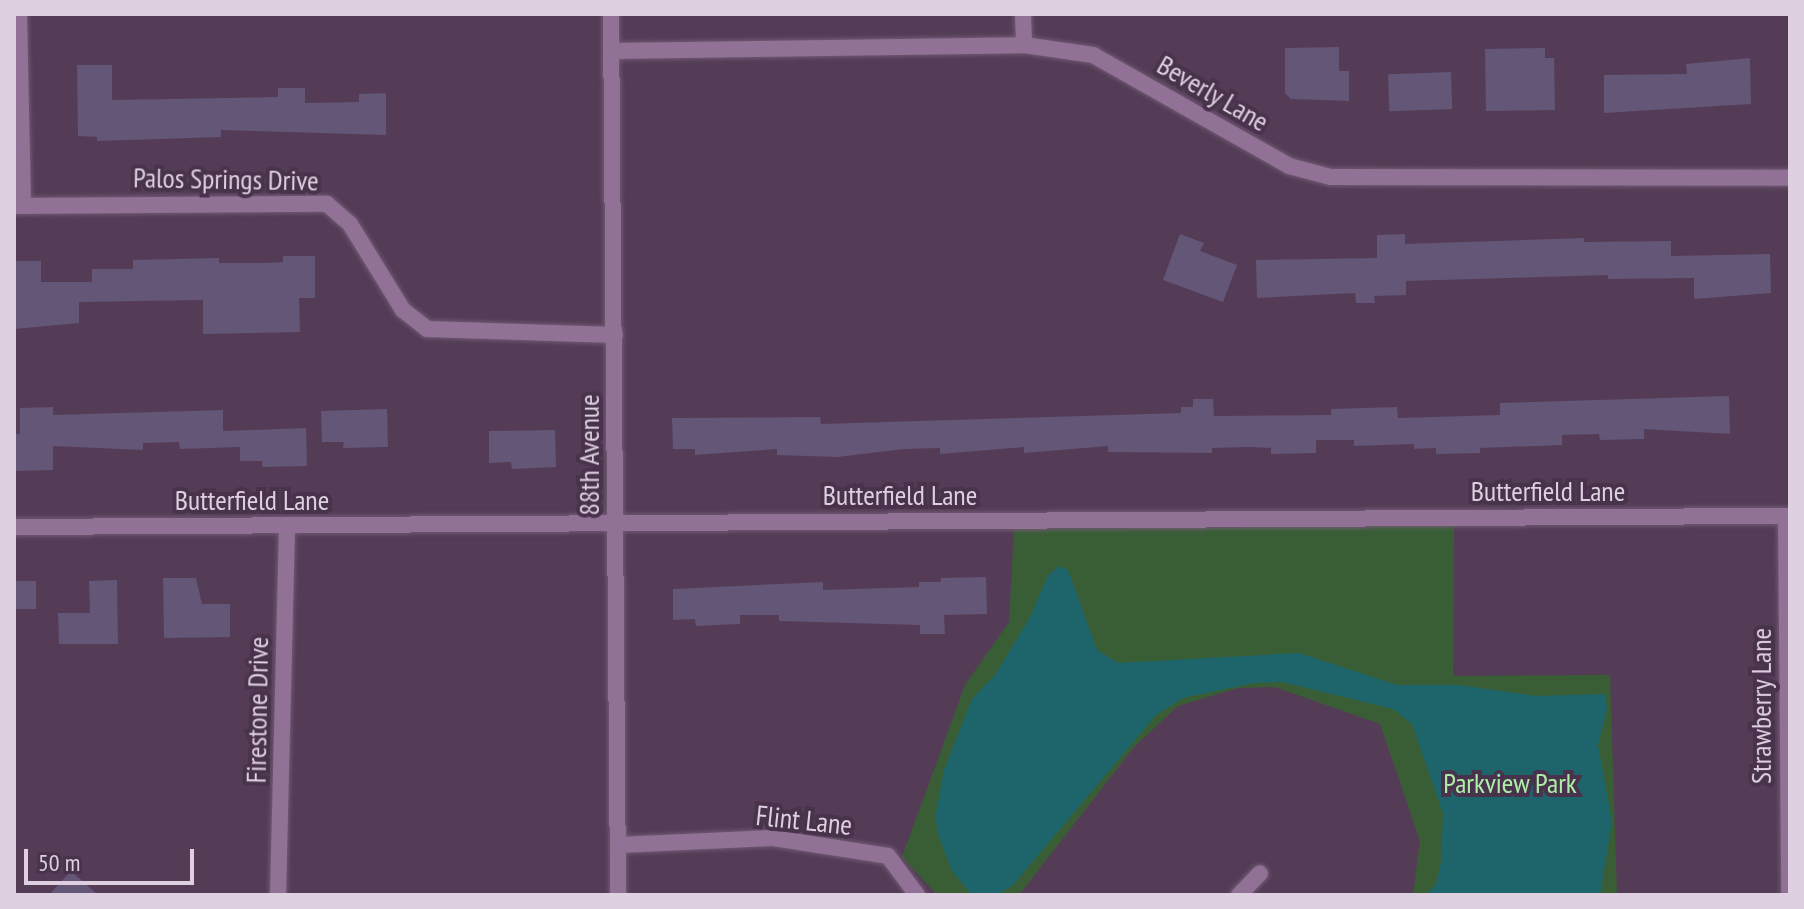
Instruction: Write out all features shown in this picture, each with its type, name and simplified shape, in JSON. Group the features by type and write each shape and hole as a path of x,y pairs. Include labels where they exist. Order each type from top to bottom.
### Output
{"street":[{"path":"19,14 19,206"},
{"name":"88th Avenue","path":"611,14 618,895"},
{"path":"1023,14 1024,45"},
{"name":"Beverly Lane","path":"612,51 1024,45 1093,55 1289,166 1331,177 1790,178"},
{"name":"Palos Springs Drive","path":"19,206 327,204 350,224 403,310 427,329 615,335"},
{"name":"Butterfield Lane","path":"14,527 1786,516"},
{"name":"Strawberry Lane","path":"1786,516 1789,895"},
{"name":"Firestone Drive","path":"278,895 287,526"},
{"name":"Flint Lane","path":"618,845 773,838 888,856 917,895"},
{"path":"1239,895 1260,873"}],"green space":[{"name":"Parkview Park","path":"1454,525 1453,676 1610,675 1617,895 1413,895 1420,841 1380,724 1275,687 1238,688 1178,706 1134,747 1019,895 937,895 902,857 965,685 1009,622 1014,529"}],"shaded area":[{"path":"1060,566 1068,570 1097,650 1118,663 1299,653 1397,685 1458,685 1536,696 1605,694 1607,708 1598,745 1612,821 1600,895 1425,895 1436,884 1441,863 1443,814 1412,724 1393,709 1282,682 1254,683 1183,698 1156,715 1013,885 997,895 972,895 952,871 939,837 935,818 944,770 972,699 995,675 1030,617 1048,575"}],"building":[{"path":"1339,47 1339,71 1349,71 1349,101 1291,99 1285,93 1285,48"},
{"path":"1545,48 1545,58 1554,58 1555,110 1486,111 1485,49"},
{"path":"1750,58 1751,104 1604,113 1604,75 1687,74 1686,64"},
{"path":"77,65 112,65 112,100 278,97 278,88 305,88 305,103 359,102 359,94 386,93 386,135 221,130 221,137 97,141 97,137 78,136"},
{"path":"1451,72 1452,109 1389,111 1388,74"},
{"path":"1180,234 1204,243 1200,251 1237,265 1223,302 1163,280"},
{"path":"1405,234 1405,244 1584,238 1584,242 1671,241 1671,256 1770,254 1771,293 1694,299 1694,278 1608,279 1608,275 1406,281 1406,295 1374,296 1375,303 1356,303 1355,293 1257,298 1256,260 1377,258 1377,235"},
{"path":"283,256 315,256 315,298 299,298 300,332 203,334 203,300 79,302 79,323 14,329 14,261 41,261 41,282 92,282 92,269 133,269 133,260 219,258 219,263 264,263 283,262"},
{"path":"1729,396 1730,434 1644,429 1644,439 1600,440 1599,434 1562,435 1562,445 1480,448 1480,453 1436,454 1436,448 1414,449 1414,444 1354,446 1354,440 1316,440 1316,453 1271,454 1271,448 1249,447 1212,448 1212,453 1108,452 1108,446 1024,453 1024,447 940,454 940,448 837,457 777,455 777,449 695,455 695,449 673,449 672,418 820,417 821,424 1181,413 1181,407 1193,407 1193,399 1213,399 1214,416 1331,415 1331,409 1397,407 1398,418 1500,415 1500,403"},
{"path":"53,407 53,415 223,410 223,431 306,428 307,466 262,467 262,461 240,461 240,447 180,449 179,442 143,443 143,450 53,446 53,470 16,471 14,434 20,434 20,408"},
{"path":"387,409 388,447 343,448 344,442 322,442 321,411"},
{"path":"555,430 556,467 512,469 511,462 489,463 489,431"},
{"path":"986,577 987,614 944,615 945,634 920,634 920,625 779,621 779,615 740,615 740,624 696,626 695,619 673,620 673,589 823,582 823,590 919,587 919,582 941,582 941,578"},
{"path":"163,578 196,578 202,604 230,604 230,637 164,638"},
{"path":"117,580 118,644 59,644 58,613 90,613 89,581"},
{"path":"14,581 36,581 36,609 14,609"},
{"path":"71,871 98,895 49,895"}]}
